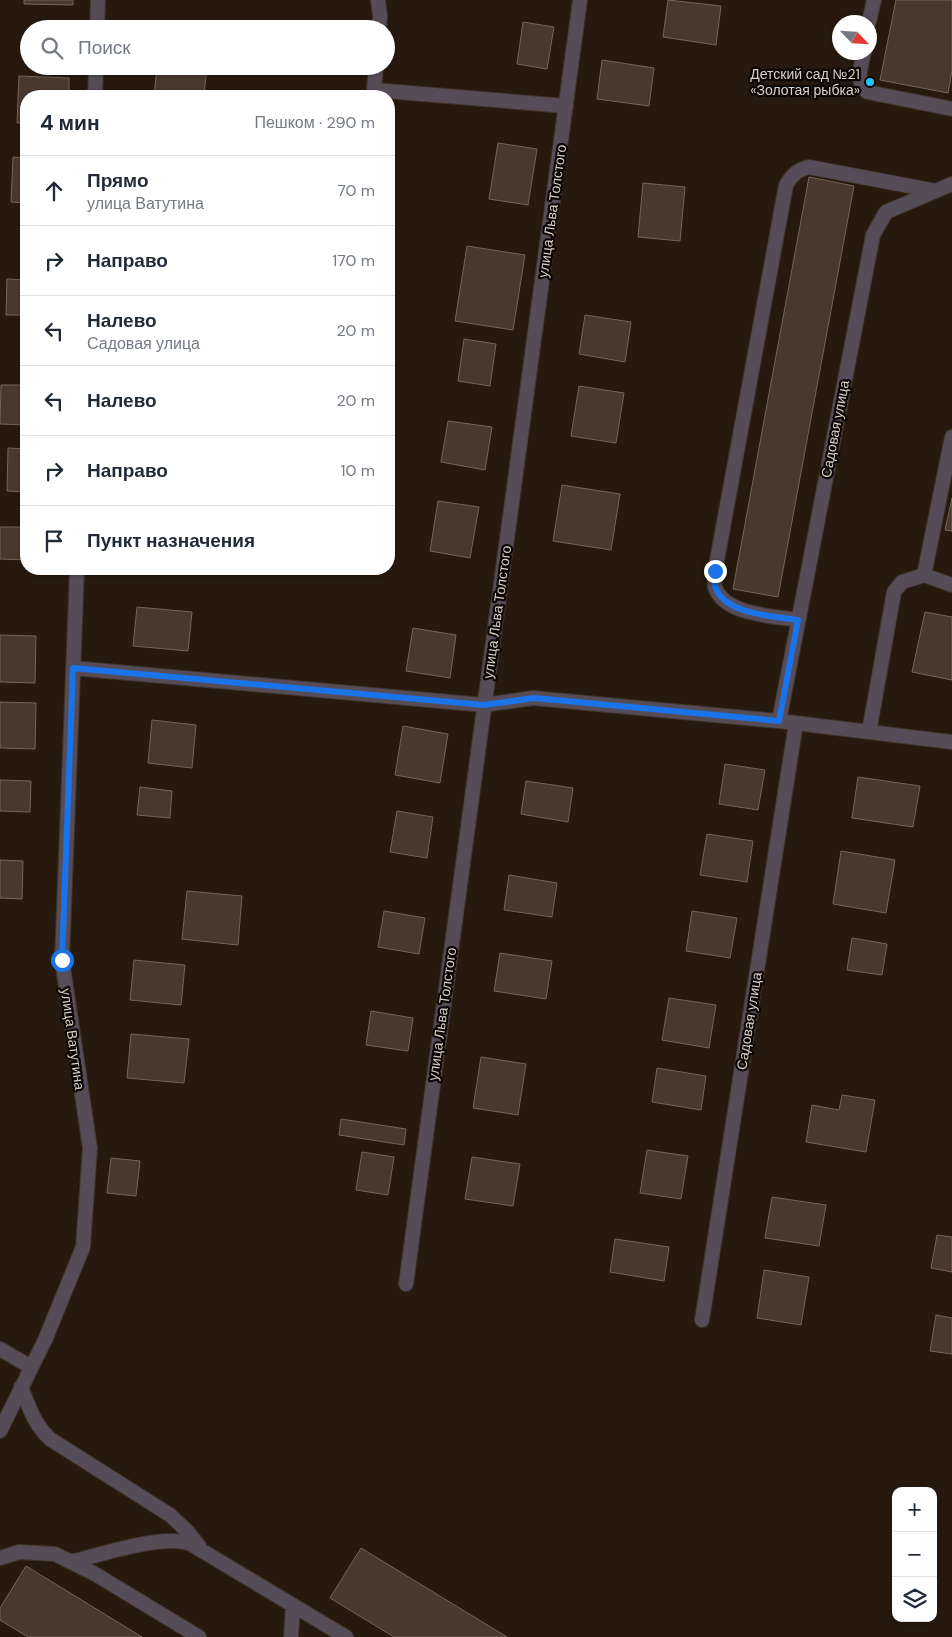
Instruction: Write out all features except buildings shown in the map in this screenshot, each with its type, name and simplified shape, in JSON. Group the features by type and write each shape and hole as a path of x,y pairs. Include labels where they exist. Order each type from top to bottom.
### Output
{"street":[{"path":"97,20 98,0"},
{"path":"378,0 380,20"},
{"name":"улица Льва Толстого","path":"406,1284 580,0"},
{"path":"871,15 874,0"},
{"path":"862,60 860,84 867,92 952,109"},
{"path":"95,90 96,75"},
{"path":"374,90 375,75"},
{"path":"395,94 566,106"},
{"path":"798,620 737,609 724,601 716,587 715,571 786,186 792,175 800,169 809,166 936,191"},
{"name":"Садовая улица","path":"779,721 873,235 886,212 952,184"},
{"path":"924,576 952,437"},
{"name":"улица Ватутина","path":"0,1431 46,1340 82,1247 90,1148 62,960 76,575"},
{"path":"869,732 894,592 902,582 924,576 952,584"},
{"path":"73,668 484,705 534,698 779,721 952,742"},
{"name":"Садовая улица","path":"702,1320 796,723"},
{"path":"0,1349 32,1366"},
{"path":"21,1387 32,1417 50,1439 170,1515 202,1549"},
{"path":"71,1562 160,1541 178,1540 190,1543 346,1637"},
{"path":"0,1558 20,1552 56,1554 95,1574 199,1637"},
{"path":"291,1637 293,1605"}],"place":[{"name":"Детский сад №21 «Золотая рыбка»","path":"870,82"}],"route":[{"path":"62,960 73,668 484,705 534,698 779,721 798,620 737,609 724,601 716,587 715,571"}]}
